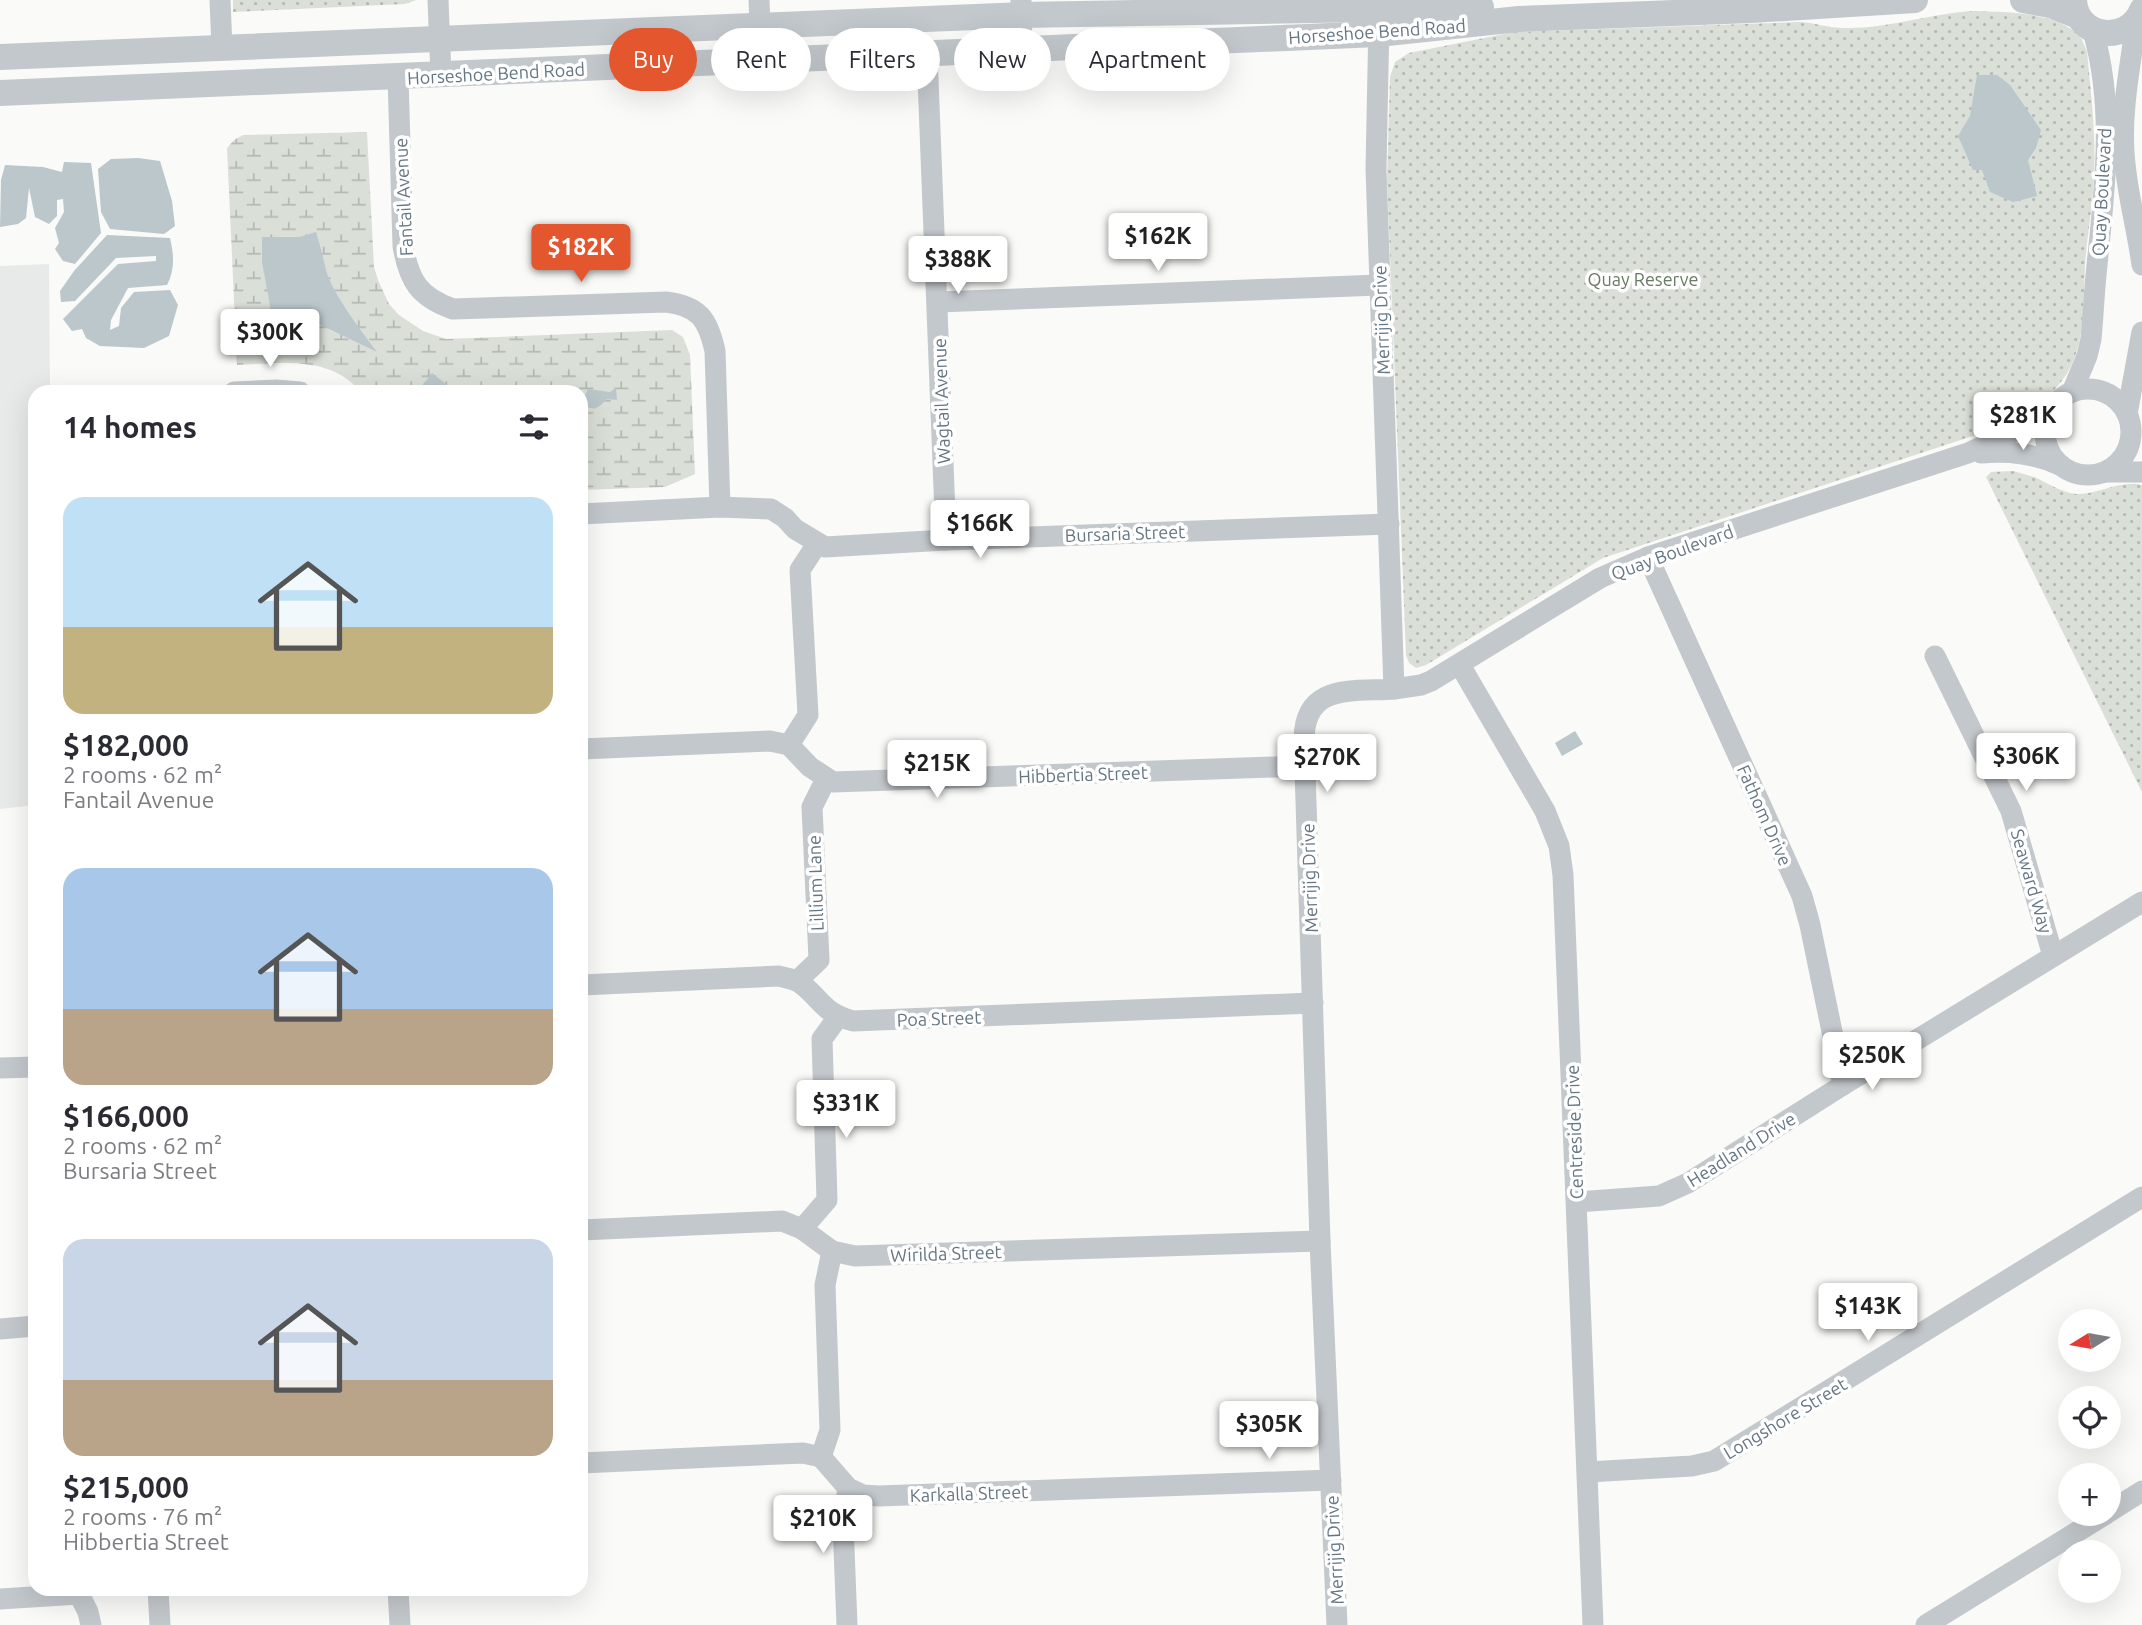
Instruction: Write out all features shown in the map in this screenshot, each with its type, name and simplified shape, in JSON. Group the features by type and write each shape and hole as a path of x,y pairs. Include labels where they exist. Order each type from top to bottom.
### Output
{"street":[{"path":"220,0 222,48"},
{"path":"438,0 441,75"},
{"path":"759,0 760,26"},
{"name":"Horseshoe Bend Road","path":"0,57 760,26 1021,8 1378,22 1479,7 1617,0"},
{"name":"Horseshoe Bend Road","path":"1051,47 1378,22 1519,19 1914,0"},
{"path":"2023,0 2081,15 2104,34 2116,34 2127,29 2140,15"},
{"path":"1021,8 1021,28"},
{"name":"Quay Boulevard","path":"1394,690 1421,685 1460,665 1600,578 1648,557 1968,453 2035,422 2071,392 2087,356 2091,339 2104,205 2103,72 2081,15"},
{"name":"Quay Boulevard","path":"2140,15 2124,122 2124,148 2130,204 2142,265"},
{"name":"Merrijig Drive","path":"1337,1625 1320,1241 1304,722 1318,700 1346,693 1394,690 1379,285 1376,133 1378,22"},
{"name":"Horseshoe Bend Road","path":"0,93 825,58"},
{"name":"Fantail Avenue","path":"398,77 403,246 407,268 418,288 434,302 453,309 666,302 684,304 699,315 710,330 715,351 720,507"},
{"name":"Wagtail Avenue","path":"929,91 946,540"},
{"path":"938,302 1379,285"},
{"path":"2106,472 2124,457 2131,435 2142,332"},
{"path":"2071,392 2097,390 2109,395 2133,424"},
{"path":"2051,409 2045,433 2052,456 2060,465"},
{"name":"Quay Boulevard","path":"1968,453 2016,451 2031,454 2082,475 2106,472"},
{"path":"2106,472 2142,472"},
{"path":"588,514 720,507 771,509 817,544 800,570 808,715 789,745"},
{"name":"Bursaria Street","path":"817,544 825,547 1389,524"},
{"name":"Fathom Drive","path":"1648,557 1802,896 1811,925 1843,1085"},
{"name":"Seaward Way","path":"1935,656 2011,811 2053,956"},
{"name":"Centreside Drive","path":"1460,665 1545,811 1559,846 1563,875 1593,1625"},
{"path":"588,748 770,741 789,745 826,779"},
{"name":"Hibbertia Street","path":"826,779 847,782 1305,766"},
{"name":"Lillium Lane","path":"797,981 819,960 812,807 826,779"},
{"name":"Headland Drive","path":"1577,1202 1643,1198 1673,1191 2142,902"},
{"path":"588,985 779,976 797,981 822,1006 838,1017 821,1039 827,1200 802,1229"},
{"name":"Poa Street","path":"838,1017 853,1021 1313,1003"},
{"path":"0,1068 28,1067"},
{"name":"Longshore Street","path":"1588,1472 1692,1466 1714,1461 2142,1197"},
{"name":"Wirilda Street","path":"588,1230 782,1221 802,1229 832,1251 855,1256 1320,1241"},
{"path":"821,1457 830,1430 825,1285 832,1251"},
{"path":"0,1329 28,1327"},
{"path":"588,1463 795,1453 821,1457 848,1488 843,1523 847,1625"},
{"name":"Karkalla Street","path":"848,1488 863,1495 879,1496 1331,1480"},
{"path":"2121,1504 2142,1491"},
{"path":"1926,1625 2086,1526"},
{"path":"0,1599 34,1596"},
{"path":"82,1596 91,1625"},
{"path":"158,1596 160,1625"},
{"path":"398,1596 400,1625"}],"shaded area":[{"path":"1977,75 1997,75 2010,85 2041,130 2036,148 2028,160 2037,196 2013,202 1990,192 1982,170 1973,170 1958,136 1970,116"},
{"path":"138,158 160,161 172,201 175,226 164,234 110,229 101,212 98,169 111,159"},
{"path":"64,162 91,163 101,233 75,264 63,261 55,249 59,243 55,228 64,212 63,199 57,200 57,216 49,224 35,217 29,188 26,218 18,224 0,227 1,180 5,165 43,167 62,172"},
{"path":"316,232 334,290 377,352 300,315 272,316 262,262 262,237 300,237"},
{"path":"107,235 170,238 173,262 167,285 128,288 111,320 110,330 119,326 121,308 134,292 170,290 178,305 169,336 144,348 100,346 86,338 82,329 72,331 63,319 118,264 156,261 156,256 116,258 75,301 61,302 60,291 74,271"},
{"path":"49,264 50,385 28,385 28,806 0,809 0,266"},
{"path":"432,373 447,385 423,385"},
{"path":"616,388 617,400 607,399 595,408 588,408 588,389 610,392"},
{"path":"1575,731 1583,744 1562,756 1555,743"}],"green space":[{"path":"233,0 416,0 405,4 233,12"},
{"name":"Quay Reserve","path":"1975,11 2046,18 2071,29 2080,37 2087,52 2094,160 2083,319 2074,358 2057,387 2033,409 2006,425 1603,558 1426,665 1416,668 1409,663 1406,655 1387,180 1390,77 1395,62 1409,53 1514,32 1800,22 1838,28 1860,28"},
{"path":"367,132 374,267 389,304 399,315 423,331 446,339 672,330 683,337 690,355 695,474 665,487 588,490 588,385 354,385 335,372 304,364 237,365 227,148 243,135"},
{"path":"2013,471 2076,494 2118,485 2142,485 2142,792 1986,477 1991,472"}]}
